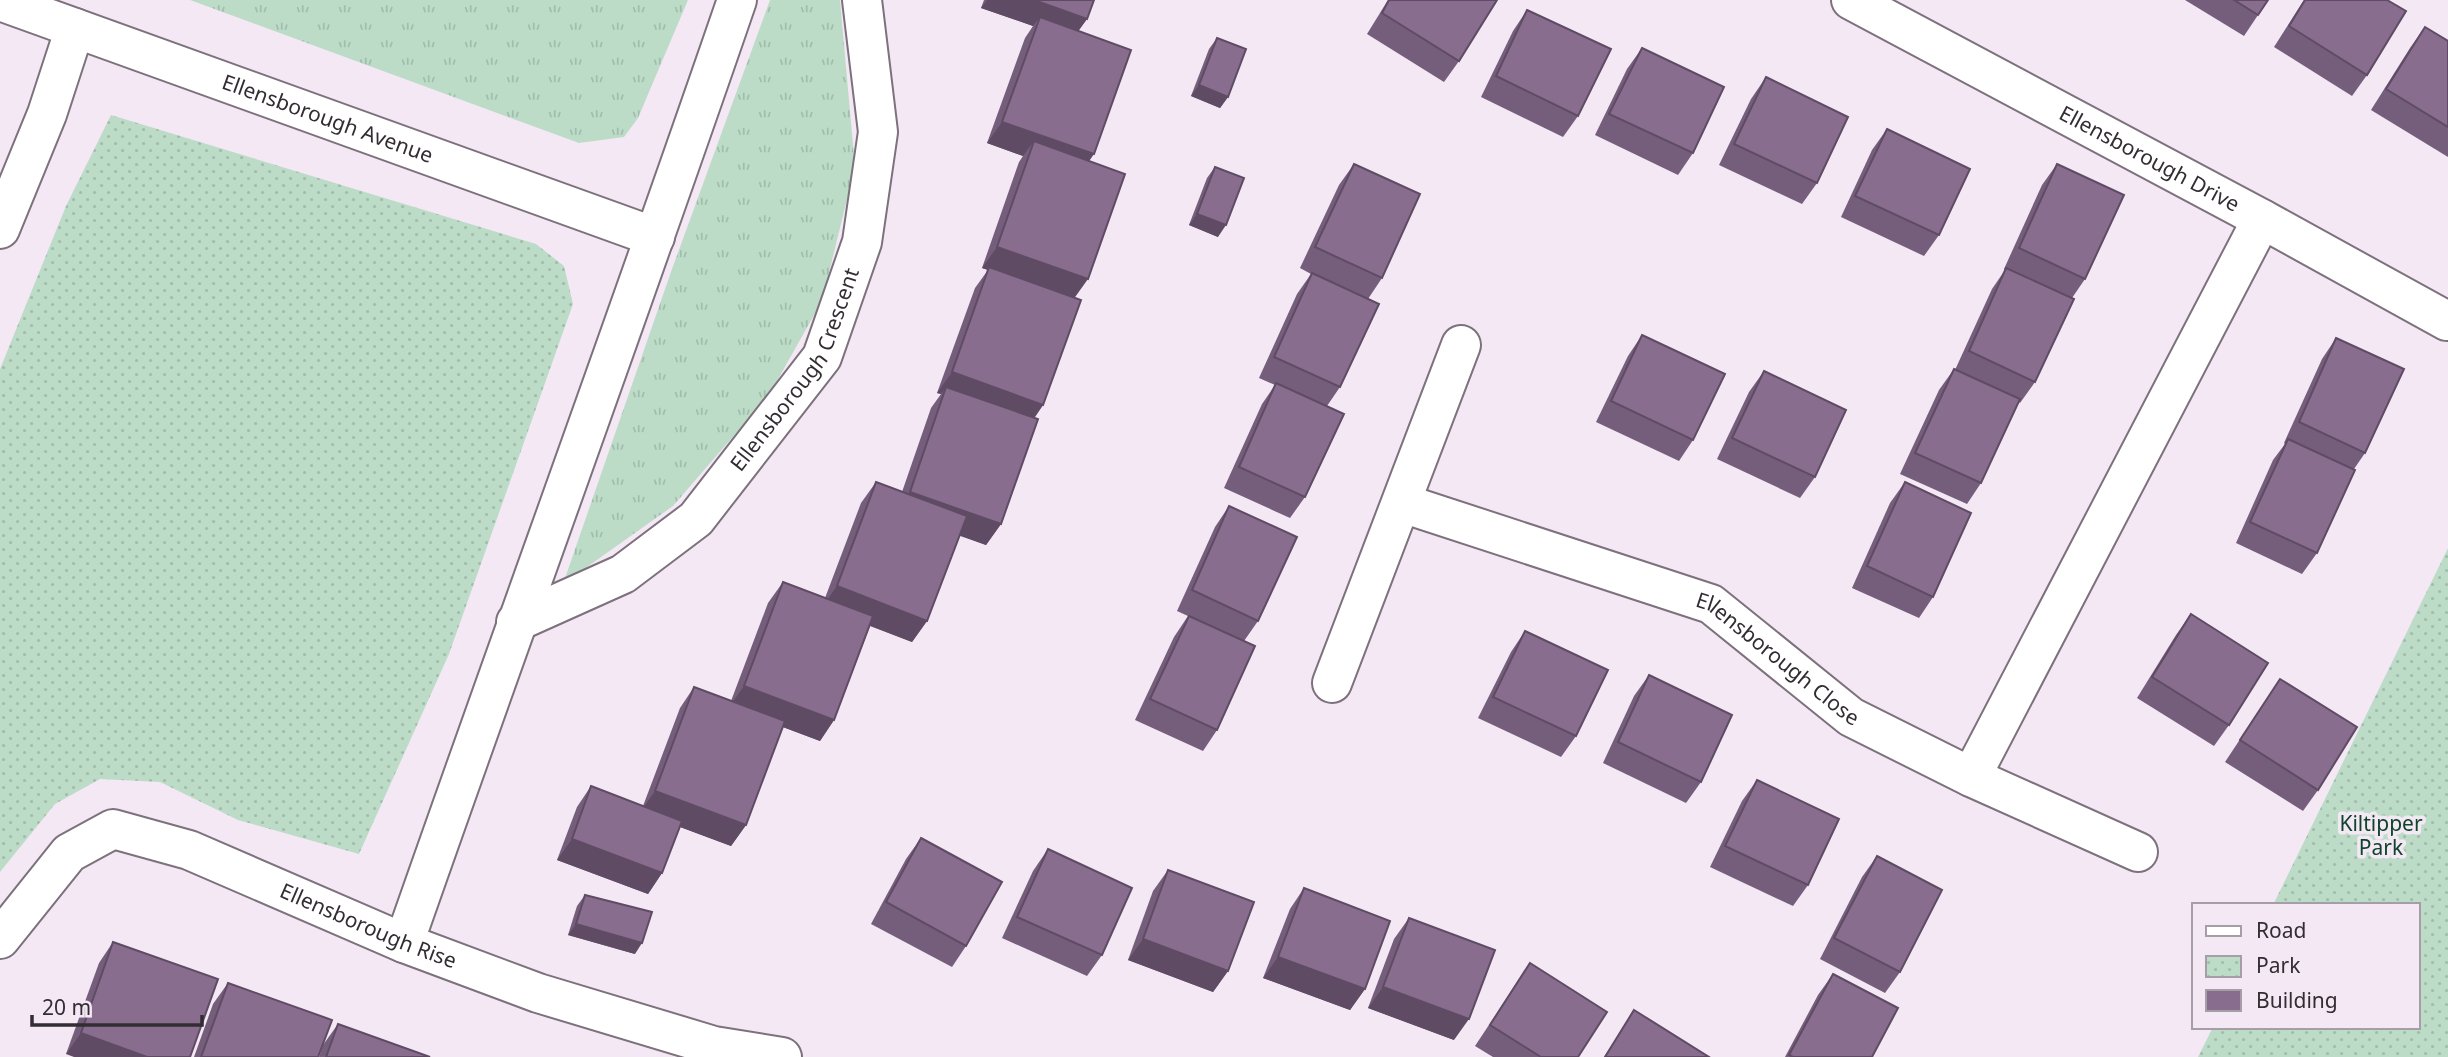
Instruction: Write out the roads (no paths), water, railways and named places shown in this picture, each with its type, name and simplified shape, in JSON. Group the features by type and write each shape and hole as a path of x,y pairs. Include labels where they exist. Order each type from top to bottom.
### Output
{"street":[{"path":"404,943 737,0"},
{"name":"Ellensborough Crescent","path":"516,622 623,574 696,519 821,357 862,242 878,132 862,0"},
{"name":"Ellensborough Drive","path":"1850,0 2262,219 2447,321"},
{"name":"Ellensborough Avenue","path":"0,1 655,237"},
{"path":"0,229 47,114 75,28"},
{"path":"1971,777 2262,219"},
{"path":"1332,683 1461,345"},
{"name":"Ellensborough Close","path":"1402,503 1711,604 1851,718 1971,777 2138,852"},
{"name":"Ellensborough Rise","path":"0,939 69,853 113,829 189,850 404,943 538,993 714,1046 782,1057"}],"park label":[{"name":"Kiltipper Park","path":"2381,836"}]}
